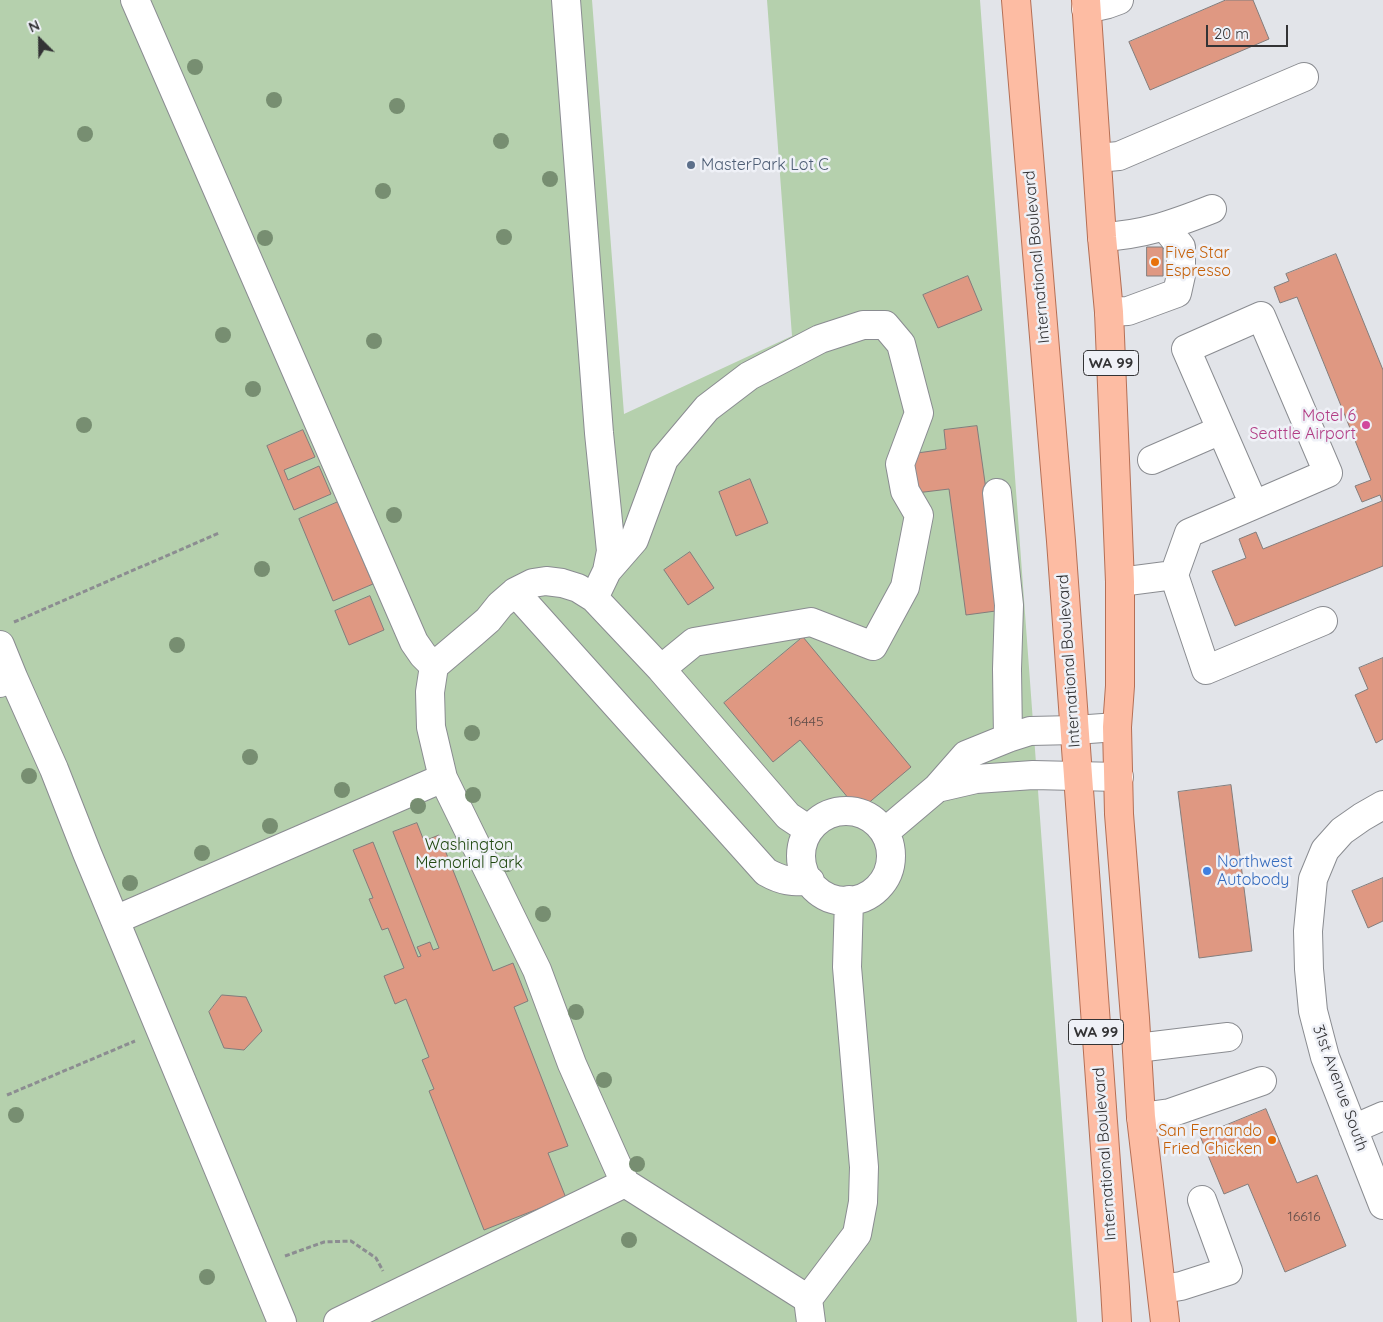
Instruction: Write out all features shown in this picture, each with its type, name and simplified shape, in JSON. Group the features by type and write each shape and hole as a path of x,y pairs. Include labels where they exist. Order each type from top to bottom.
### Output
{"main road":[{"name":"International Boulevard","path":"1016,0 1060,532 1117,1322"},
{"name":"WA 99","path":"1086,4 1109,312 1120,582 1120,686 1117,727 1119,814 1141,1117 1165,1322"}],"street":[{"path":"135,0 414,642 434,666"},
{"path":"566,0 611,551 607,571 594,598"},
{"path":"1086,4 1108,4 1118,0"},
{"path":"1096,158 1118,156 1304,77"},
{"path":"1102,237 1124,236 1165,227 1212,209"},
{"path":"1109,312 1128,311 1177,293 1181,274 1181,247 1165,227"},
{"path":"1254,505 1186,349 1261,316 1328,473 1254,505 1189,533 1174,575 1206,670 1323,620"},
{"path":"607,571 634,540 664,459 707,408 749,376 820,339 863,325 885,324 901,344 918,413 900,464 906,491 919,515 905,586 873,646 810,622 694,642 661,669"},
{"path":"1152,460 1221,430"},
{"path":"997,493 1009,604 1007,669 1008,738"},
{"path":"1120,582 1174,575"},
{"path":"808,830 788,816 661,669 594,598 578,588 546,581 533,583 515,592 500,605 488,620 434,666 430,692 431,727 443,778 537,970 572,1064 625,1183 810,1310 857,1234 863,1202 864,1167 847,968 849,900"},
{"path":"515,592 766,872 792,882 810,881"},
{"path":"5,635 7,680 54,769 87,853 282,1322"},
{"path":"886,832 937,788 966,755 1030,731 1117,727"},
{"path":"937,788 976,779 1033,775 1119,777"},
{"path":"115,920 443,778"},
{"name":"31st Avenue South","path":"1383,805 1342,831 1325,850 1313,879 1308,931 1313,1011 1325,1057 1383,1205"},
{"path":"849,810 864,814 876,821 886,832 891,845 891,860 888,873 880,886 869,895 856,900 828,897 815,888 806,876 801,860 802,845 808,830 819,819 834,812 849,810"},
{"path":"1137,1048 1228,1037"},
{"path":"1141,1117 1170,1113 1262,1081"},
{"path":"1353,1129 1383,1116"},
{"path":"338,1322 625,1183"},
{"path":"1162,1289 1181,1286 1228,1271 1202,1200"}],"path":[{"path":"5,635 219,533"},
{"path":"7,1095 161,1030"},
{"path":"258,1265 324,1242 351,1241 376,1258 396,1294"}],"green space":[{"name":"Washington Memorial Park","path":"0,0 592,0 624,414 792,336 767,0 980,0 1077,1322 0,1322"}],"building":[{"path":"1226,0 1253,0 1269,39 1150,90 1129,42"},
{"name":"Five Star Espresso","path":"1147,247 1163,247 1163,276 1147,276"},
{"name":"Motel 6 Seattle Airport","path":"1336,254 1383,370 1383,566 1235,626 1212,571 1246,558 1239,539 1256,532 1263,549 1382,501 1380,495 1362,502 1355,486 1371,480 1297,297 1280,303 1274,287 1289,281 1286,274"},
{"path":"968,276 982,310 938,328 923,295"},
{"path":"977,426 1003,610 966,615 949,489 916,493 910,454 946,449 944,430"},
{"path":"303,430 315,457 284,470 288,480 319,466 331,494 294,510 267,446"},
{"path":"750,479 768,523 736,536 719,492"},
{"path":"338,502 373,584 333,601 299,519"},
{"path":"690,552 714,588 688,605 664,570"},
{"path":"370,596 384,630 349,645 335,611"},
{"path":"803,637 911,767 859,811 800,740 773,762 724,703"},
{"path":"1383,658 1383,739 1376,743 1355,695 1368,689 1359,668"},
{"path":"1231,785 1252,951 1199,958 1178,792"},
{"path":"417,823 424,841 439,835 493,971 513,963 528,1001 514,1007 568,1146 548,1153 566,1198 484,1230 429,1091 434,1089 422,1060 429,1057 406,999 395,1004 384,976 404,968 388,928 382,930 369,899 373,898 353,850 373,842 418,957 421,956 417,947 430,942 433,950 439,948 393,832"},
{"path":"1383,878 1383,921 1368,928 1352,891"},
{"path":"222,995 246,997 262,1031 244,1050 224,1048 209,1012"},
{"path":"1266,1109 1297,1183 1317,1175 1346,1246 1285,1272 1248,1184 1224,1194 1200,1136"}],"place":[{"name":"MasterPark Lot C","path":"691,165"},
{"name":"Five Star Espresso","path":"1155,262"},
{"name":"Motel 6 Seattle Airport","path":"1366,425"},
{"name":"Northwest Autobody","path":"1207,871"},
{"name":"San Fernando Fried Chicken","path":"1272,1140"}]}
